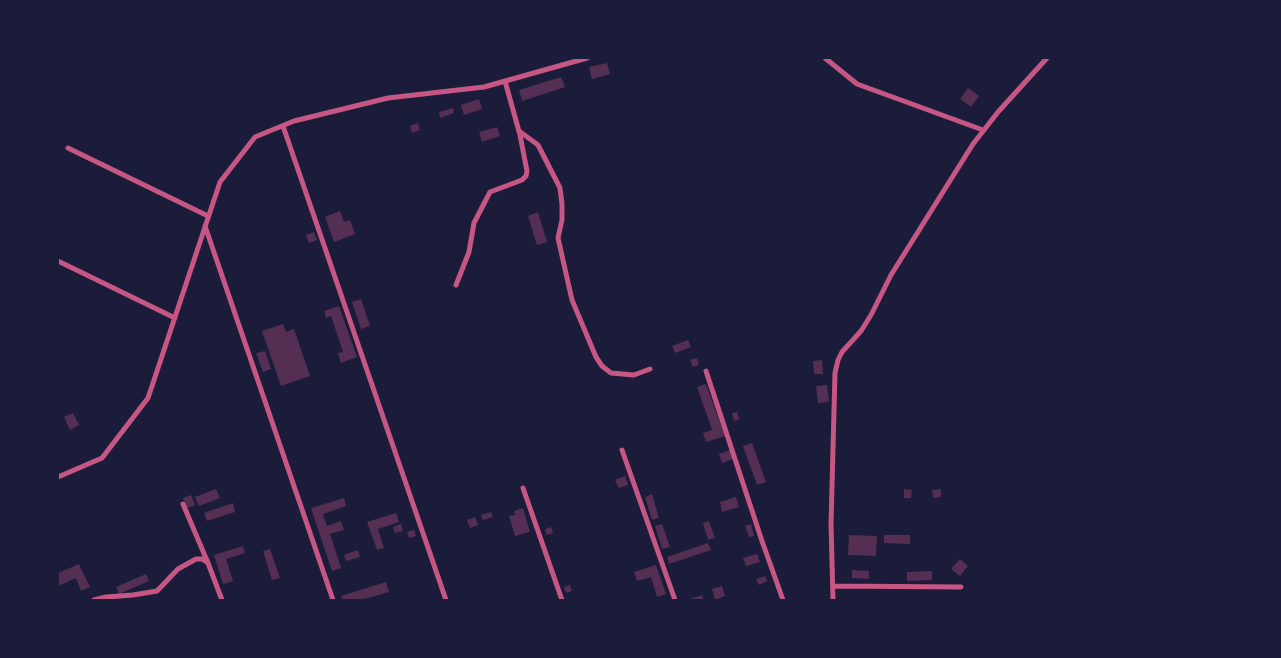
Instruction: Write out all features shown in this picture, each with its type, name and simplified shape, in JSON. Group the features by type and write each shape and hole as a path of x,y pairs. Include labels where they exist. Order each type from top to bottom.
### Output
{"street":[{"path":"58,477 102,458 148,398 220,182 255,137 294,121 388,98 484,88 587,58"},
{"path":"825,58 857,84 983,130"},
{"path":"833,600 830,524 835,373 838,360 842,352 862,331 891,275 983,130 1047,58"},
{"path":"456,285 469,252 474,223 490,192 522,180 526,176 527,171 519,131 505,81"},
{"path":"283,126 446,600"},
{"path":"519,131 538,145 560,188 562,220 558,238 572,300 596,357 602,366 612,373 634,375 650,369"},
{"path":"68,148 208,216"},
{"path":"205,226 333,600"},
{"path":"58,261 175,318"},
{"path":"706,371 783,600"},
{"path":"622,450 675,600"},
{"path":"523,488 562,600"},
{"path":"182,504 222,600"},
{"path":"94,600 157,591 178,569 196,559 202,559 208,564"},
{"path":"833,586 960,587"}],"building":[{"path":"607,63 610,74 592,79 589,67"},
{"path":"561,77 565,87 522,101 519,90"},
{"path":"968,88 979,96 971,107 960,99"},
{"path":"479,99 482,109 464,115 461,105"},
{"path":"453,108 454,113 440,118 439,112"},
{"path":"418,123 420,130 412,133 410,126"},
{"path":"497,127 500,136 482,142 479,132"},
{"path":"340,211 344,222 350,220 355,234 334,242 325,217"},
{"path":"538,212 547,242 537,245 528,216"},
{"path":"314,232 317,240 309,243 306,235"},
{"path":"361,299 370,326 361,329 352,302"},
{"path":"339,306 357,357 341,363 338,353 343,352 331,316 326,318 324,311"},
{"path":"283,324 286,332 294,329 310,376 281,386 262,331"},
{"path":"688,340 691,347 675,353 672,346"},
{"path":"265,351 271,369 263,372 256,353"},
{"path":"697,358 699,365 693,367 690,360"},
{"path":"822,360 823,374 814,374 813,361"},
{"path":"706,384 725,436 706,442 703,433 712,430 697,387"},
{"path":"827,385 829,402 818,403 816,386"},
{"path":"737,412 739,419 734,421 732,413"},
{"path":"73,413 79,425 70,430 64,417"},
{"path":"752,443 766,482 757,485 743,446"},
{"path":"730,450 733,459 722,463 719,454"},
{"path":"625,476 628,485 619,488 615,480"},
{"path":"216,489 220,498 199,506 195,497"},
{"path":"904,489 912,490 911,498 904,498"},
{"path":"941,489 941,497 933,498 932,490"},
{"path":"652,494 659,518 652,520 645,497"},
{"path":"191,495 195,505 187,508 183,498"},
{"path":"736,497 739,507 722,512 720,502"},
{"path":"344,498 346,506 323,514 327,526 341,521 344,530 330,534 341,568 332,571 311,508"},
{"path":"233,503 235,512 207,521 204,513"},
{"path":"523,508 530,532 515,536 509,516 515,515 514,511"},
{"path":"491,512 493,517 483,520 481,515"},
{"path":"396,513 399,522 378,529 384,548 377,550 367,522"},
{"path":"475,517 478,525 470,528 467,520"},
{"path":"709,521 715,538 708,540 703,523"},
{"path":"401,524 403,531 395,533 393,527"},
{"path":"662,524 670,547 662,549 655,526"},
{"path":"751,524 754,536 749,537 745,526"},
{"path":"551,527 553,533 547,535 545,529"},
{"path":"414,530 416,536 409,538 407,532"},
{"path":"849,535 877,536 876,556 848,555"},
{"path":"884,535 910,535 910,544 884,543"},
{"path":"708,543 711,550 669,564 667,557"},
{"path":"243,546 245,553 226,559 233,581 223,584 214,555"},
{"path":"270,549 280,578 272,580 263,551"},
{"path":"358,550 360,557 346,561 344,555"},
{"path":"757,554 760,562 746,566 743,558"},
{"path":"960,559 968,566 960,576 951,569"},
{"path":"79,564 90,587 81,591 76,578 58,586 58,573"},
{"path":"656,565 666,594 657,597 651,577 637,581 634,572"},
{"path":"852,570 869,571 869,579 852,578"},
{"path":"932,571 932,580 907,581 907,572"},
{"path":"146,574 149,581 119,594 116,587"},
{"path":"765,576 767,581 759,585 756,579"},
{"path":"386,582 389,592 360,600 343,600 341,596"},
{"path":"570,585 572,591 566,593 564,587"},
{"path":"722,586 725,596 715,600 712,589"},
{"path":"702,595 704,600 688,600"}]}
